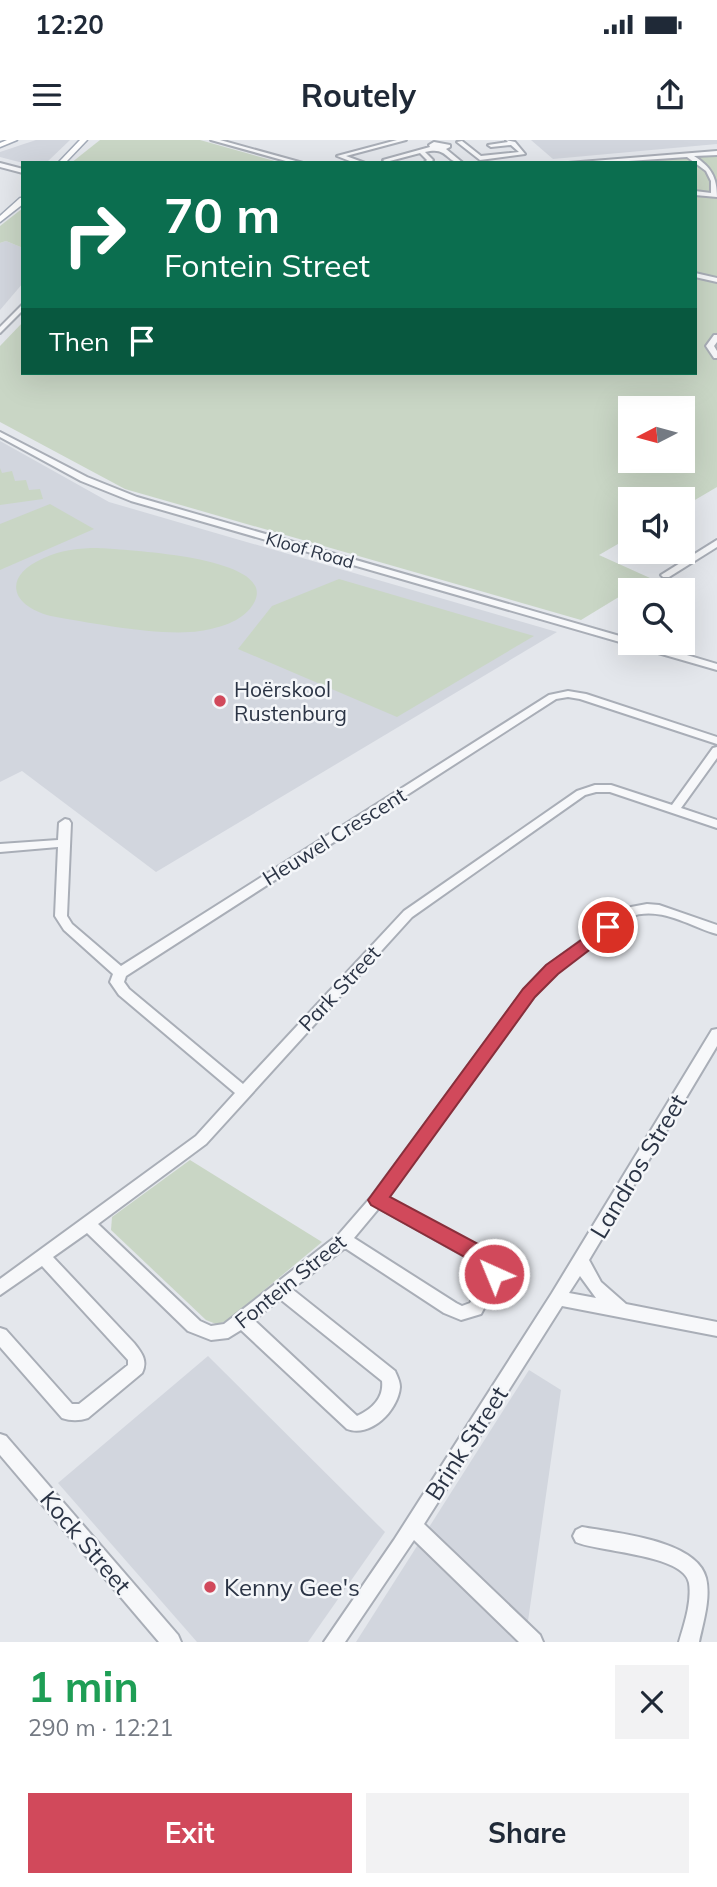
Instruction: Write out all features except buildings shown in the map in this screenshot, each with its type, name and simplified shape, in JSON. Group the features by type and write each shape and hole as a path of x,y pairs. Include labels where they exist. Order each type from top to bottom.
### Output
{"main road":[{"path":"0,145 14,140"},
{"path":"63,161 84,140"},
{"path":"0,220 21,202"}],"street":[{"path":"214,140 293,161"},
{"path":"356,161 340,156 402,140"},
{"path":"424,140 434,146 445,147 463,141 476,156 483,158 523,153 511,141 491,145"},
{"path":"386,160 434,146"},
{"path":"445,147 455,161"},
{"path":"665,155 675,152 678,147 705,153"},
{"path":"421,151 429,161"},
{"path":"594,161 717,153"},
{"path":"687,154 699,161 715,179 715,194 697,193"},
{"path":"0,165 21,170"},
{"path":"697,275 717,280"},
{"path":"0,331 21,308"},
{"path":"717,337 710,346 717,356"},
{"name":"Kloof Road","path":"0,434 84,479 134,499 618,638"},
{"path":"666,575 717,543"},
{"name":"Kloof Road","path":"676,655 717,667"},
{"name":"Heuwel Crescent","path":"120,972 553,697 568,694 582,696 717,741"},
{"path":"675,809 717,750"},
{"name":"Park Street","path":"0,1288 201,1140 408,914 581,793 595,788 611,789 717,824"},
{"path":"65,823 61,916 68,927 120,972 117,982 124,992 243,1092"},
{"path":"0,848 64,844"},
{"name":"Fontein Street","path":"89,1225 194,1326 202,1331 219,1333 242,1320 344,1239 377,1200 529,993 573,953 637,908 660,910 717,930"},
{"name":"Landros Street","path":"558,1298 717,1034"},
{"path":"344,1239 450,1308 461,1313 475,1309 494,1274 491,1264 377,1200"},
{"path":"0,1335 68,1412 82,1412 136,1368 136,1358 128,1348 43,1257"},
{"path":"580,1260 593,1287 625,1311"},
{"path":"242,1320 353,1423 368,1420 392,1396 393,1384 389,1376 281,1290"},
{"path":"558,1298 717,1329"},
{"name":"Brink Street","path":"334,1642 413,1526 558,1298"},
{"name":"Kock Street","path":"0,1442 171,1642"},
{"path":"413,1526 533,1642"},
{"path":"582,1536 663,1553 691,1566 697,1576 698,1587 689,1642"}],"shaded area":[{"path":"36,140 70,140 48,161 21,162 0,157 0,152"},
{"path":"531,140 717,140 717,144 553,159"},
{"path":"6,241 21,247 21,285 0,310 0,243"},
{"name":"Hoërskool Rustenburg","path":"0,441 109,502 557,632 156,872 22,771 0,782"},
{"path":"208,1356 385,1532 308,1642 197,1642 58,1483"},
{"path":"529,1370 561,1390 525,1642 356,1642"}],"green space":[{"path":"100,140 200,140 275,161 74,161"},
{"path":"717,155 717,487 695,500 695,487 618,487 618,544 599,555 650,578 618,578 618,597 581,620 125,489 0,422 0,346 21,324 21,375 697,375 697,161 641,161"},
{"path":"21,210 21,247 6,241 0,243 0,226"},
{"path":"0,468 2,473 12,471 15,481 26,480 29,490 40,489 43,499 0,505"},
{"path":"50,504 94,529 0,570 0,524"},
{"path":"98,548 167,554 225,566 246,576 256,589 252,606 236,620 222,626 200,631 166,632 51,616 37,611 20,598 16,590 17,582 31,565 64,551"},
{"path":"339,579 534,636 397,717 238,649 272,606"},
{"path":"190,1160 322,1242 227,1321 216,1324 206,1320 111,1230 112,1217"}],"place":[{"name":"Hoërskool Rustenburg","path":"220,701"},
{"name":"Kenny Gee's","path":"210,1587"}],"route":[{"path":"494,1274 494,1269 486,1259 377,1200 529,993 552,969 608,927"}]}
